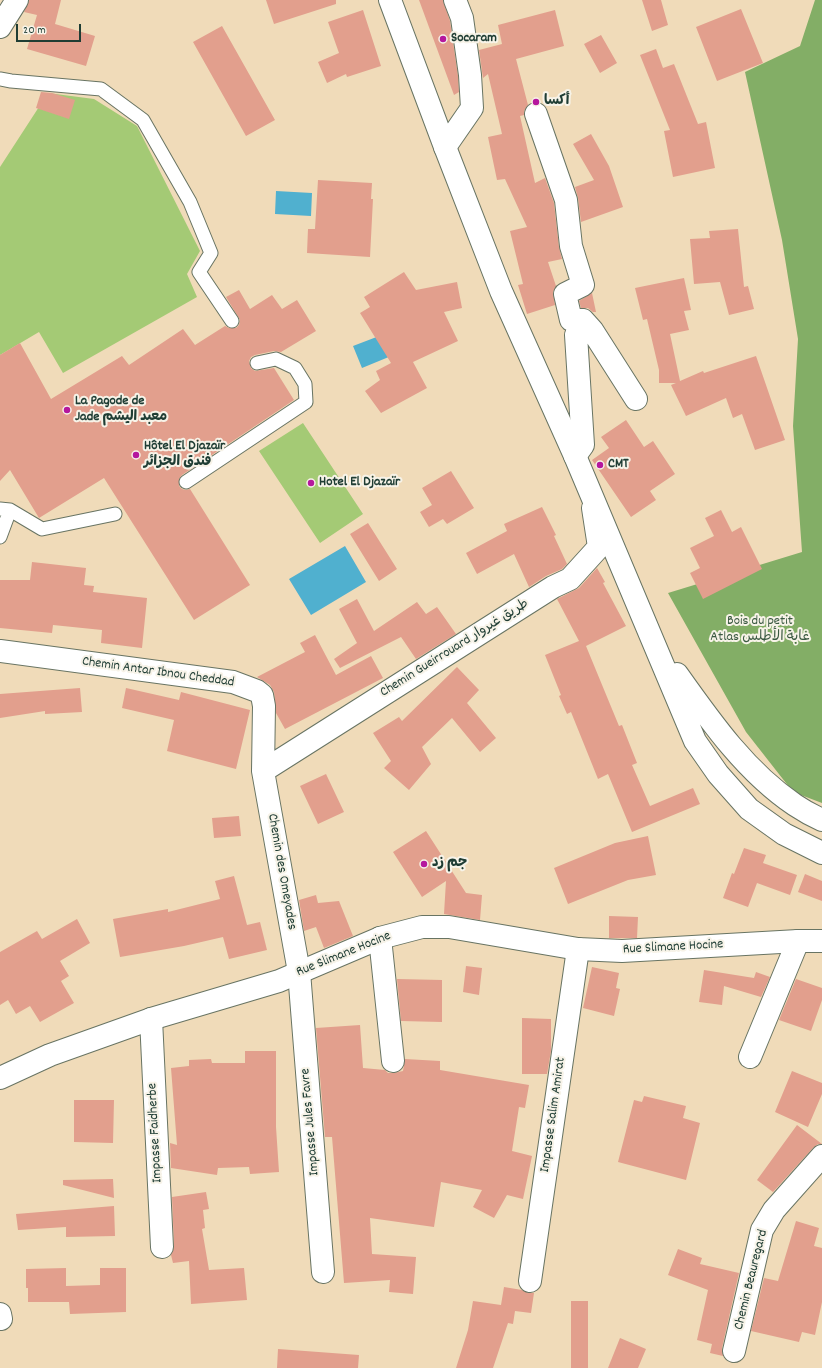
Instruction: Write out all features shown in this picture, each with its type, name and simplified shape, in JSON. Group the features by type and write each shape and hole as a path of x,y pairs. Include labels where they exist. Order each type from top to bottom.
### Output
{"street":[{"path":"0,27 17,0"},
{"path":"390,0 500,292 575,456 591,497 695,740 718,774 749,809 784,834 822,854"},
{"path":"445,147 472,108 470,76 462,18 455,0"},
{"path":"536,114 566,200 571,246 583,285 565,294 571,320 583,320 592,330 636,399"},
{"path":"575,456 583,445 576,335 583,320"},
{"name":"Chemin Gueirrouard طريق غيروار","path":"263,771 553,587 570,579 599,547 591,497"},
{"path":"653,640 717,731 739,755 764,780 795,806 822,820"},
{"name":"Chemin Antar Ibnou Cheddad","path":"0,650 233,682 257,691 262,695 264,706 263,771"},
{"name":"Chemin des Omeyades","path":"263,771 299,972"},
{"name":"Rue Slimane Hocine","path":"0,1078 50,1054 151,1019 279,981 380,938 422,927 449,927 578,948 622,951 822,941"},
{"path":"380,938 393,1061"},
{"path":"750,1057 798,941"},
{"name":"Impasse Salim Amirat","path":"530,1281 578,948"},
{"name":"Impasse Jules Favre","path":"299,972 323,1272"},
{"name":"Impasse Faidherbe","path":"151,1019 162,1247"},
{"name":"Chemin Beauregard","path":"734,1351 762,1230 774,1210 822,1156"}],"lane":[{"path":"0,79 101,89 143,120 190,202 211,253 199,272 232,321"},
{"path":"186,482 306,402 305,384 295,368 276,359 257,362"},
{"path":"0,537 5,509 42,529 115,514"}],"green space":[{"name":"Bois du petit Atlas غابة الأطلس","path":"815,0 822,0 822,803 793,792 746,732 668,593 802,552 793,426 798,339 782,240 745,72 800,46"},
{"path":"48,93 94,99 137,126 200,251 187,274 197,297 63,373 39,332 0,355 0,167"},
{"name":"Hotel El Djazaïr","path":"303,423 363,514 320,543 259,451"}],"water":[{"path":"276,191 312,193 311,216 275,214"},
{"path":"387,333 396,354 362,368 353,346"},
{"path":"345,546 366,582 311,615 289,579"}],"building":[{"path":"29,0 61,0 55,24 95,36 86,66 27,49 37,15 24,12"},
{"path":"266,0 336,0 336,4 274,24"},
{"path":"419,0 443,0 450,21 458,76 459,92 454,95"},
{"path":"642,0 661,0 668,25 652,31"},
{"path":"741,9 763,63 717,81 696,27"},
{"path":"363,10 381,66 347,77 346,74 327,83 318,62 339,53 328,22"},
{"path":"555,10 564,46 516,59 528,105 524,111 524,115 520,116 535,183 545,178 554,203 559,247 562,259 548,262 556,286 553,292 555,305 527,314 518,285 523,284 510,231 527,227 505,179 497,180 488,137 502,134 488,74 483,78 479,50 502,44 498,25"},
{"path":"222,26 275,120 246,136 193,42"},
{"path":"601,35 617,63 600,73 584,44"},
{"path":"656,49 663,68 674,64 698,124 706,122 715,168 673,177 664,131 670,130 640,55"},
{"path":"41,92 52,93 75,100 69,119 36,108"},
{"path":"591,134 609,166 623,207 581,222 575,187 594,180 573,144"},
{"path":"318,180 372,183 371,199 373,199 370,257 307,253 308,229 315,229"},
{"path":"738,229 744,287 748,286 754,309 729,315 720,282 694,284 690,239 710,238 709,231"},
{"path":"404,272 416,290 457,282 462,308 444,312 458,341 413,362 427,388 381,413 365,391 380,380 376,371 391,363 360,313 370,307 364,297"},
{"path":"684,278 691,310 684,311 689,330 670,334 680,381 703,371 704,373 756,356 785,440 755,450 742,414 733,418 726,398 686,416 671,385 676,383 659,383 659,370 647,319 643,320 635,288"},
{"name":"Hôtel El Djazaïr فندق الجزائر","path":"239,290 250,309 272,295 282,309 297,300 316,331 281,352 274,351 255,355 251,357 249,361 251,368 255,371 274,368 294,400 182,475 179,479 179,486 182,489 190,489 250,585 194,620 104,478 39,518 10,470 0,481 0,355 20,343 51,399 122,356 129,365 183,329 195,345 225,326 229,328 236,328 239,325 240,320 226,297"},
{"path":"592,293 596,312 593,312 588,308 581,308 579,301"},
{"path":"626,420 644,447 653,441 675,474 650,491 656,500 631,517 592,460 609,448 601,437"},
{"path":"451,471 474,508 447,524 443,519 429,527 420,512 432,505 422,488"},
{"path":"542,507 556,535 554,536 567,564 562,569 546,576 529,587 514,554 477,574 466,553 507,531 504,524"},
{"path":"721,510 732,532 741,527 762,569 703,599 690,573 700,568 690,548 714,536 705,518"},
{"path":"368,523 397,569 379,581 350,534"},
{"path":"32,562 86,568 84,585 94,586 93,592 147,598 142,648 101,643 102,630 53,625 52,633 0,628 0,580 30,580"},
{"path":"597,568 605,582 603,583 626,626 586,646 619,726 622,725 637,763 632,765 650,806 693,788 700,804 632,832 608,774 598,779 571,712 567,714 559,696 561,695 545,655 579,641 557,599 579,588"},
{"path":"357,599 374,631 417,602 426,614 437,607 456,634 416,659 401,637 340,668 334,659 357,643 339,609"},
{"path":"315,635 336,675 371,656 383,678 285,729 276,713 274,692 270,685 257,677 305,652 300,643"},
{"path":"457,667 479,690 467,703 496,738 480,752 452,718 422,747 431,764 409,790 384,768 391,761 373,733 399,717 402,721"},
{"path":"80,688 82,712 45,714 45,711 0,718 0,694"},
{"path":"126,688 179,700 181,692 250,710 236,769 167,751 174,720 122,708"},
{"path":"326,774 344,812 318,824 300,786"},
{"path":"239,816 241,836 214,838 212,818"},
{"name":"جم زد","path":"426,831 466,893 482,895 480,920 444,914 446,881 422,897 393,852"},
{"path":"648,836 656,875 628,880 568,904 554,868 615,843"},
{"path":"744,848 766,855 763,863 797,875 790,895 757,883 748,907 723,898 732,873 734,874"},
{"path":"805,874 822,881 822,901 798,892"},
{"path":"234,876 247,925 260,922 267,950 229,959 223,937 184,946 120,957 113,919 168,909 168,912 220,899 215,881"},
{"path":"316,895 318,903 339,901 353,936 324,948 316,927 304,931 299,900"},
{"path":"609,916 638,917 637,938 609,938"},
{"path":"77,919 90,943 60,961 69,976 61,981 74,1003 40,1022 30,1006 16,1014 8,1000 0,1005 0,952 37,931 42,939"},
{"path":"466,966 482,968 479,995 463,992"},
{"path":"592,967 619,973 616,988 620,989 614,1016 583,1008"},
{"path":"704,970 754,978 756,972 770,977 761,997 724,986 722,1005 699,1002"},
{"path":"397,979 442,980 442,1022 401,1021"},
{"path":"796,979 822,988 822,1000 811,1031 779,1020"},
{"path":"522,1018 551,1019 551,1051 547,1074 522,1074"},
{"path":"360,1025 363,1068 385,1070 388,1073 394,1073 403,1071 405,1059 440,1061 440,1070 529,1085 525,1108 519,1107 512,1151 532,1156 523,1199 507,1195 494,1218 473,1207 482,1190 441,1182 434,1227 370,1218 372,1254 416,1257 413,1294 389,1292 390,1280 344,1283 332,1137 325,1137 316,1028"},
{"path":"245,1051 276,1051 276,1127 279,1172 250,1174 249,1167 218,1168 217,1175 171,1168 170,1143 177,1145 171,1068 189,1066 189,1060 211,1059 212,1063 245,1063"},
{"path":"792,1071 822,1083 822,1094 808,1127 775,1112"},
{"path":"644,1096 686,1106 683,1118 700,1123 686,1180 618,1162 634,1100 642,1102"},
{"path":"74,1100 114,1100 113,1143 74,1142"},
{"path":"797,1125 822,1144 818,1144 813,1148 773,1192 757,1180"},
{"path":"113,1179 114,1198 63,1185 63,1180"},
{"path":"206,1192 209,1209 203,1210 205,1228 202,1229 209,1270 244,1268 247,1300 191,1304 189,1261 173,1263 171,1255 174,1246 172,1197"},
{"path":"114,1206 115,1236 66,1237 66,1227 18,1230 16,1214"},
{"path":"796,1221 819,1228 814,1246 822,1248 822,1302 815,1335 802,1332 799,1342 751,1331 764,1278 778,1281"},
{"path":"678,1249 702,1258 700,1264 739,1273 722,1348 723,1356 710,1353 712,1344 697,1340 708,1290 668,1275"},
{"path":"66,1268 66,1286 100,1285 100,1268 126,1268 126,1312 70,1314 69,1302 28,1302 26,1269"},
{"path":"504,1287 534,1293 531,1313 515,1311 513,1324 508,1323 493,1368 456,1368 468,1330 473,1301 501,1305"},
{"path":"571,1301 588,1301 588,1368 571,1368"},
{"path":"620,1338 646,1349 638,1368 608,1368"},
{"path":"278,1349 359,1355 358,1368 277,1368"}],"place":[{"name":"Socaram","path":"443,39"},
{"name":"أكسا","path":"536,102"},
{"name":"La Pagode de Jade معبد اليشم","path":"67,410"},
{"name":"Hôtel El Djazaïr فندق الجزائر","path":"136,455"},
{"name":"CMT","path":"600,465"},
{"name":"Hotel El Djazaïr","path":"311,483"},
{"name":"جم زد","path":"424,864"}]}
